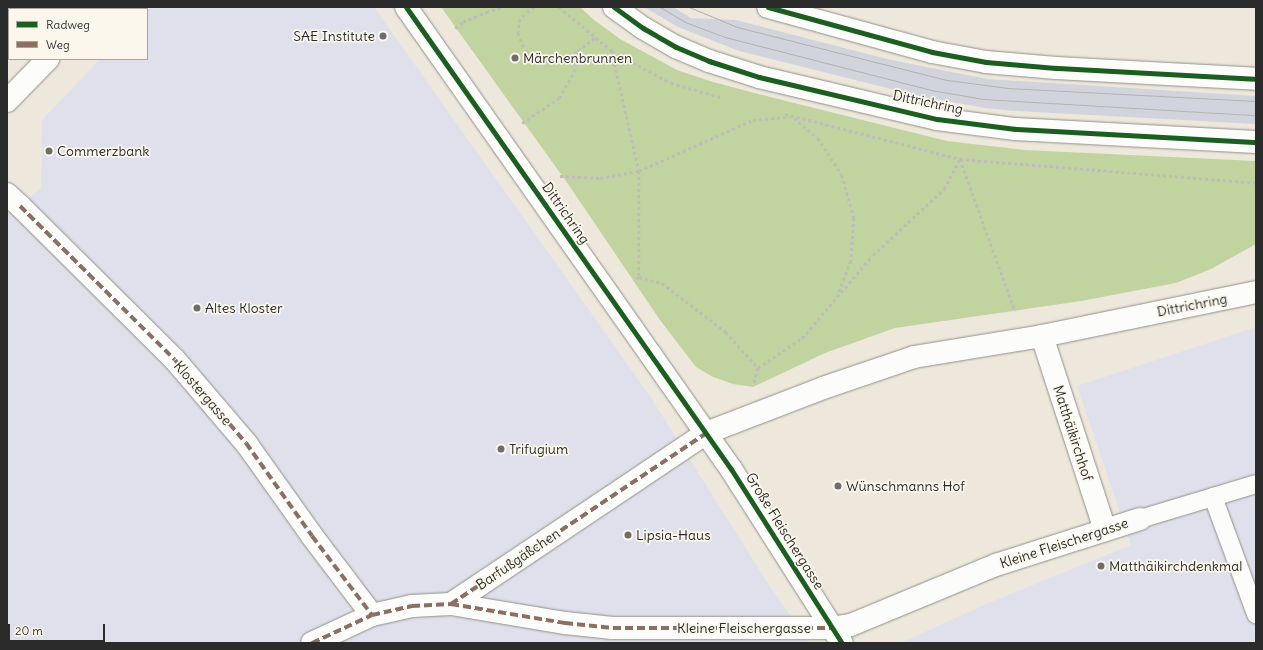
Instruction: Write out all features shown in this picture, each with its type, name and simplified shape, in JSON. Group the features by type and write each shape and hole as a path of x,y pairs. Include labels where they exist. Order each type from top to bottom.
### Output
{"street":[{"name":"Dittrichring","path":"406,7 611,296 706,433 823,388 914,357 1042,336 1256,292"},
{"name":"Dittrichring","path":"614,7 643,28 676,47 709,61 759,77 937,119 1015,129 1256,142"},
{"path":"768,7 932,52 986,62 1256,79"},
{"path":"7,101 47,60"},
{"name":"Klostergasse","path":"13,200 175,360 246,443 312,536 372,614"},
{"name":"Matthäikirchhof","path":"1042,336 1105,530"},
{"name":"Barfußgäßchen","path":"451,604 706,433"},
{"name":"Große Fleischergasse","path":"706,433 731,469 836,636"},
{"name":"Kleine Fleischergasse","path":"451,604 565,623 613,628 836,636 851,625 996,564 1140,519"},
{"path":"312,643 372,614 412,606 451,604"}],"lane":[{"path":"1140,519 1256,484"},
{"path":"1213,497 1256,614"}],"path":[{"path":"433,45 463,22 502,7"},
{"path":"534,7 520,18 518,33 525,50 539,62 553,62 564,59 578,51 594,38"},
{"path":"499,139 559,98 574,72 578,51"},
{"path":"612,51 639,171 639,277"},
{"path":"527,178 567,175 600,178 639,171 753,120 792,116 818,138 842,175 854,218 851,261 837,297"},
{"path":"744,419 758,368 802,338 873,255 944,189 960,159 1014,310 1042,336"},
{"path":"611,296 639,277 662,283 726,332 758,368"}],"shaded area":[{"path":"150,7 374,7 650,396 767,582 809,643 7,643 7,215 41,188 42,120 99,60 148,60 148,9"},
{"path":"644,7 673,7 691,18 736,20 887,59 987,79 1256,96 1256,124 1015,111 985,108 919,96 739,51 678,27"},
{"path":"1256,327 1256,643 900,643 991,602 1131,545 1077,386"}],"green space":[{"path":"441,7 580,7 594,20 620,39 677,70 713,82 947,141 1025,150 1256,161 1256,244 1211,269 1176,283 1081,301 895,328 825,353 753,387 733,384 713,377 696,367 660,320 568,184"}],"tram line":[{"path":"660,7 685,22 725,37 931,90 983,99 1256,115"},
{"path":"689,7 737,27 947,80 1007,88 1256,101"}],"marked path":[{"path":"20,206 175,360 246,443 312,536 372,615"},
{"path":"312,643 372,615 412,606 451,604 706,433"},
{"path":"451,604 565,623 613,628 831,628"}],"cycle path":[{"path":"406,7 731,469 842,643"},
{"path":"614,7 643,28 676,47 709,61 759,77 937,119 1015,129 1256,142"},
{"path":"768,7 932,52 986,62 1056,68 1256,79"}],"place":[{"name":"SAE Institute","path":"383,36"},
{"name":"Märchenbrunnen","path":"515,58"},
{"name":"Commerzbank","path":"49,151"},
{"name":"Altes Kloster","path":"197,308"},
{"name":"Trifugium","path":"501,449"},
{"name":"Wünschmanns Hof","path":"838,486"},
{"name":"Lipsia-Haus","path":"628,535"},
{"name":"Matthäikirchdenkmal","path":"1101,566"}]}
